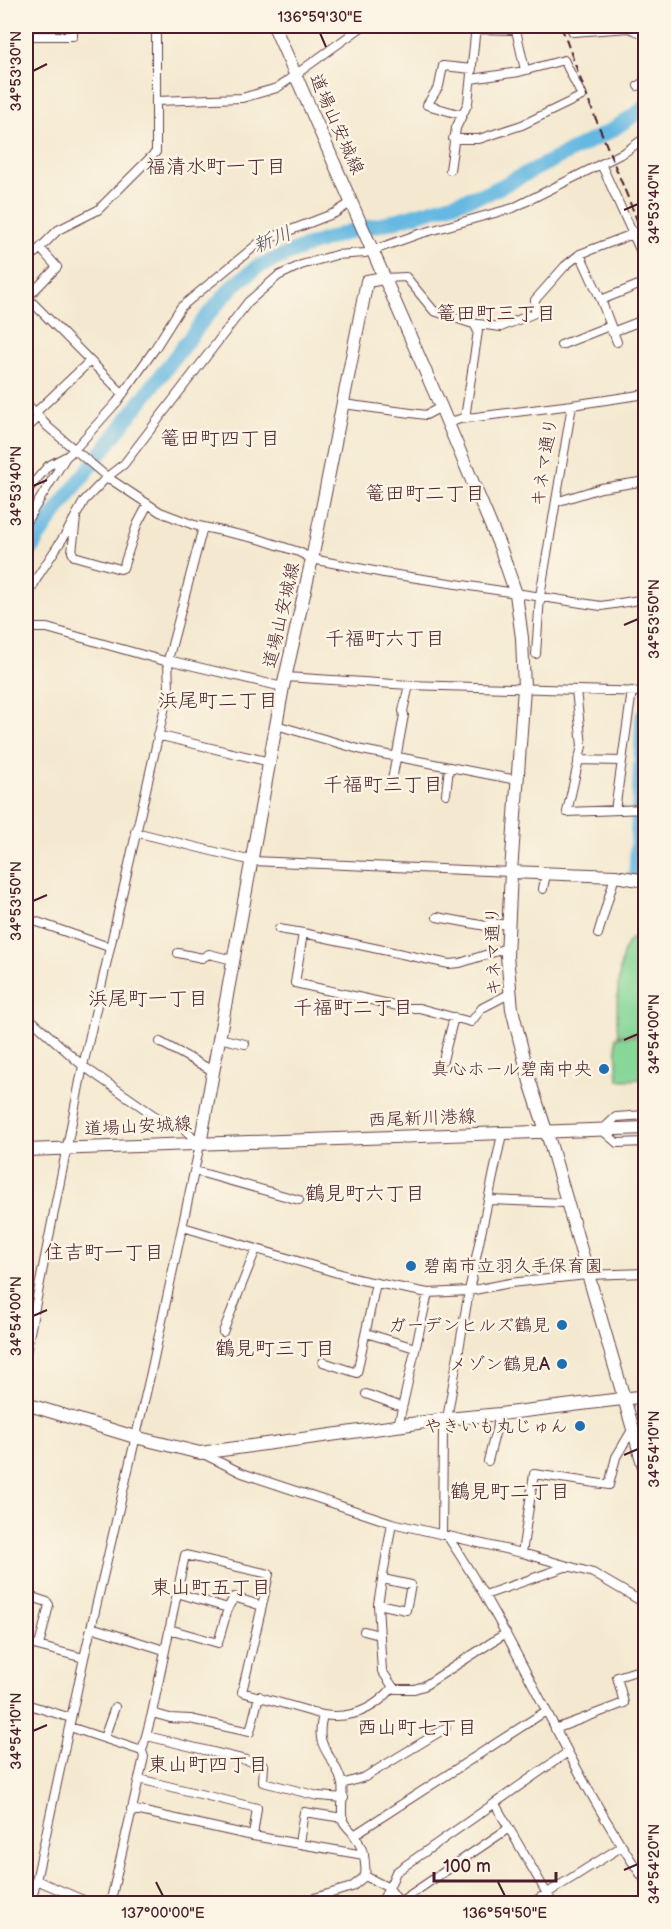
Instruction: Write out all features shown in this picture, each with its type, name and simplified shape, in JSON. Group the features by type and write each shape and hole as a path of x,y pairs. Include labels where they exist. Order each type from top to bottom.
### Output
{"street":[{"path":"26,36 73,36 73,26"},
{"path":"26,262 58,230 98,210 156,152 156,26"},
{"name":"道場山安城線","path":"26,1150 200,1144 284,682 312,559 367,281 384,278 274,26"},
{"path":"156,101 242,98 277,88 363,26"},
{"path":"570,26 573,32 629,28 645,35"},
{"path":"450,170 453,139 468,103 475,27 516,30 525,70"},
{"path":"453,139 479,139 522,125 582,96 564,60 525,70 471,79"},
{"path":"462,115 427,105 439,86 443,66 472,69"},
{"path":"26,600 84,501 105,475 124,464 248,302 278,276 336,255 365,253 372,248 513,208 625,152 645,137"},
{"path":"601,164 645,263"},
{"path":"26,492 48,466 74,450 123,394 181,307 260,242 353,205"},
{"path":"384,278 406,277 434,311 474,324 501,327 536,313 535,300 565,266 580,254 645,229"},
{"path":"40,248 57,267 26,298 123,394"},
{"path":"580,254 617,342"},
{"name":"キネマ通り","path":"384,278 500,547 516,594 522,638 524,688 507,948 512,1009 530,1082 547,1132 645,1474"},
{"path":"601,300 645,282"},
{"path":"561,345 645,319"},
{"path":"465,418 478,331 474,324"},
{"path":"26,429 90,361"},
{"name":"キネマ通り","path":"448,423 465,418 645,394"},
{"path":"26,403 74,450 105,475 160,512 203,527 259,539 299,552 312,559 384,573 601,606 645,599"},
{"path":"343,404 426,415 441,407"},
{"name":"キネマ通り","path":"536,654 540,596 572,405"},
{"path":"26,522 66,457"},
{"path":"556,502 601,488 645,481"},
{"path":"75,518 77,521 72,552 74,556 120,569 123,568 136,525 148,504"},
{"path":"26,1353 83,1066 169,689 168,661 203,527"},
{"path":"26,628 47,628 168,661 284,682 645,692"},
{"path":"391,786 410,685"},
{"path":"576,690 582,746 567,812 645,809"},
{"path":"615,810 633,691"},
{"path":"276,725 395,758 517,780"},
{"path":"157,735 270,762"},
{"path":"578,760 621,761"},
{"path":"446,794 448,768"},
{"path":"135,832 252,861 615,876 645,881"},
{"path":"543,889 546,873"},
{"path":"598,934 615,876"},
{"path":"437,917 486,926 491,922 508,925"},
{"path":"26,918 109,947"},
{"path":"279,929 449,964 460,963 507,948"},
{"path":"303,933 295,983 471,1022 482,1008 511,993"},
{"path":"178,953 202,958 210,954 233,960"},
{"path":"26,1015 83,1066 155,1116 183,1128 200,1144 31,1904"},
{"path":"443,1060 454,1017"},
{"path":"219,1038 245,1044"},
{"path":"160,1042 213,1071"},
{"path":"645,1115 616,1117 602,1130 617,1143 645,1142"},
{"name":"西尾新川港線","path":"200,1144 645,1128"},
{"path":"502,1134 443,1431 445,1536 484,1594 621,1847 645,1882"},
{"path":"195,1171 299,1200"},
{"path":"489,1200 567,1203"},
{"path":"183,1227 376,1283 428,1293 469,1291 510,1283 587,1275 645,1273"},
{"path":"223,1332 256,1249"},
{"path":"324,1362 357,1373 376,1283"},
{"path":"398,1426 428,1293"},
{"path":"366,1333 415,1348"},
{"path":"366,1394 402,1407"},
{"path":"200,1453 447,1419 645,1396"},
{"path":"26,1404 135,1437 200,1453 243,1473 392,1523 522,1553 593,1573 645,1604"},
{"path":"488,1461 501,1414"},
{"path":"522,1553 534,1473 609,1485 616,1457 632,1430"},
{"path":"392,1523 378,1604 382,1671 393,1687 402,1690 424,1686 506,1633"},
{"path":"110,1904 144,1757 142,1751 185,1555 269,1574 242,1692 323,1715 335,1716 353,1715 384,1699 393,1687"},
{"path":"484,1594 568,1566"},
{"path":"30,1574 26,1596 47,1602 49,1605 39,1646"},
{"path":"378,1604 406,1610 411,1585 383,1579"},
{"path":"177,1593 228,1608"},
{"path":"169,1629 218,1643 228,1608 234,1597 262,1606"},
{"path":"91,1627 164,1650"},
{"path":"364,1631 379,1635"},
{"path":"26,1643 84,1658"},
{"path":"555,1728 624,1703 617,1677 645,1668"},
{"path":"152,1713 250,1732 259,1696"},
{"path":"26,1704 104,1738 142,1751"},
{"path":"104,1738 115,1707"},
{"path":"354,1835 546,1710"},
{"path":"323,1715 319,1734 324,1750 338,1770 344,1798 344,1822 354,1835 364,1855 365,1876"},
{"path":"342,1784 365,1777 446,1728"},
{"path":"147,1736 262,1764 264,1765 263,1782 318,1796 344,1798"},
{"path":"377,1904 382,1901 396,1872 568,1752"},
{"path":"139,1779 257,1808 253,1836"},
{"path":"495,1804 553,1904"},
{"path":"132,1809 253,1836 364,1855"},
{"path":"298,1843 304,1812 343,1818"},
{"path":"365,1876 389,1888 397,1899 403,1902 508,1828"},
{"path":"530,1904 621,1847"},
{"path":"294,1904 352,1887 365,1876"},
{"path":"36,1880 93,1904"}],"green space":[{"path":"645,933 645,1033 618,1035 617,1001 622,959 629,941"},
{"path":"645,1036 645,1079 618,1080 616,1037"}],"waterway":[{"name":"新川","path":"26,559 38,537 73,489 205,318 233,286 257,267 351,231 387,223 488,193 612,130 646,107"},
{"path":"636,873 643,716 646,714"}],"railway":[{"path":"561,26 646,242"}],"place":[{"name":"真心ホール碧南中央","path":"604,1069"},
{"name":"碧南市立羽久手保育園","path":"411,1266"},
{"name":"ガーデンヒルズ鶴見","path":"562,1325"},
{"name":"メゾン鶴見A","path":"562,1364"},
{"name":"やきいも丸じゅん","path":"580,1426"}],"district":[{"name":"福清水町一丁目","path":"216,166"},
{"name":"篭田町三丁目","path":"496,313"},
{"name":"篭田町四丁目","path":"220,438"},
{"name":"篭田町二丁目","path":"425,493"},
{"name":"千福町六丁目","path":"385,638"},
{"name":"浜尾町二丁目","path":"218,700"},
{"name":"千福町三丁目","path":"383,784"},
{"name":"浜尾町一丁目","path":"148,998"},
{"name":"千福町二丁目","path":"353,1007"},
{"name":"鶴見町六丁目","path":"365,1193"},
{"name":"住吉町一丁目","path":"104,1252"},
{"name":"鶴見町三丁目","path":"275,1348"},
{"name":"鶴見町二丁目","path":"510,1491"},
{"name":"東山町五丁目","path":"211,1587"},
{"name":"西山町七丁目","path":"417,1727"},
{"name":"東山町四丁目","path":"208,1764"}]}
